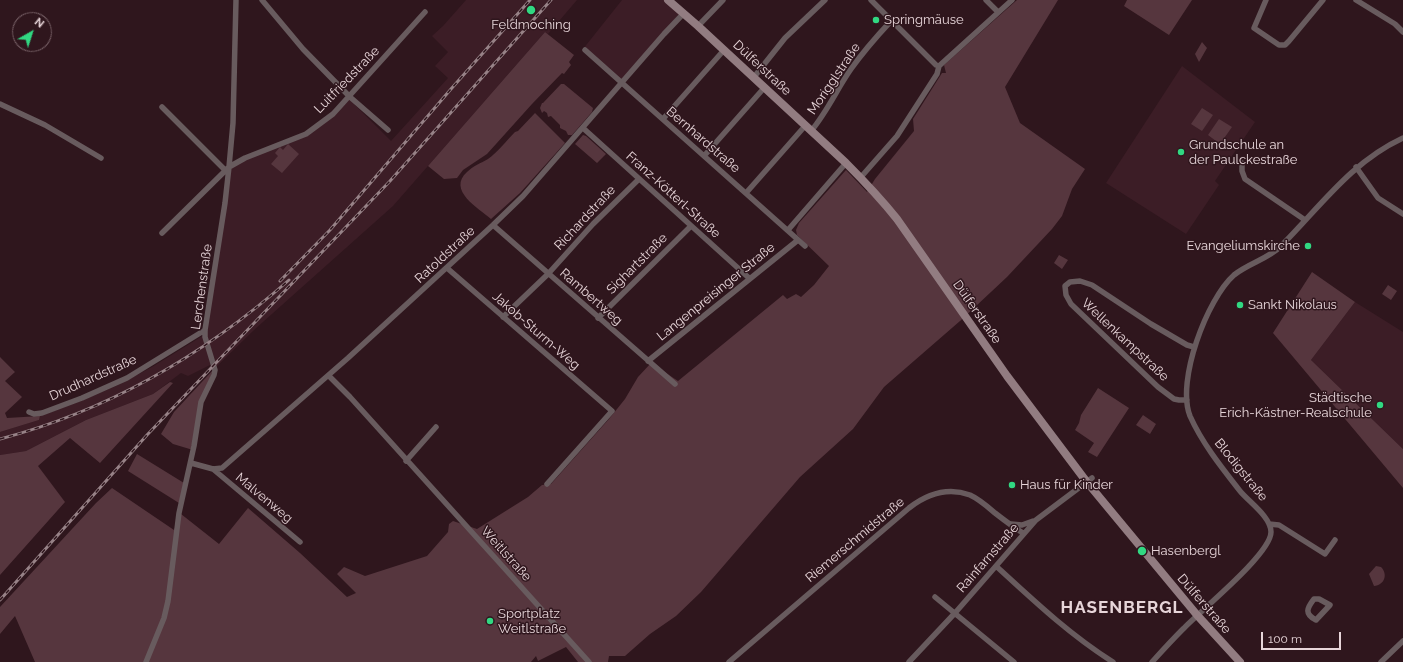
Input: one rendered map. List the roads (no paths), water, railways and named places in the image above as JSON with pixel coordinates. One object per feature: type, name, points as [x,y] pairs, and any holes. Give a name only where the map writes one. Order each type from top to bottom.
[{"type":"main road","name":"Dülferstraße","points":[[668,0],[754,77],[873,189],[897,219],[1007,376],[1196,615],[1240,662]]},
{"type":"street","name":"Lerchenstraße","points":[[146,662],[164,618],[168,600],[179,513],[191,463],[201,402],[215,370],[205,336],[205,330],[225,206],[227,169],[233,123],[236,0]]},
{"type":"street","points":[[262,0],[303,49],[350,97],[388,130]]},
{"type":"street","points":[[698,26],[723,0]]},
{"type":"street","points":[[754,77],[785,38],[825,0]]},
{"type":"street","points":[[871,0],[936,65],[939,66]]},
{"type":"street","points":[[986,0],[998,12]]},
{"type":"street","points":[[861,177],[897,136],[936,74],[939,66],[1012,0]]},
{"type":"street","points":[[1266,0],[1254,28],[1280,45],[1285,45],[1289,41],[1323,0]]},
{"type":"street","points":[[1356,0],[1395,24],[1403,32]]},
{"type":"street","name":"Luitfriedstraße","points":[[162,233],[227,169],[245,158],[306,134],[333,114],[350,97],[425,12]]},
{"type":"street","name":"Ratoldstraße","points":[[213,470],[222,468],[228,464],[329,376],[523,196],[684,13]]},
{"type":"street","name":"Morigglstraße","points":[[746,192],[808,128],[826,112],[851,69],[891,21]]},
{"type":"street","name":"Bernhardstraße","points":[[585,50],[805,246]]},
{"type":"street","points":[[663,119],[724,50]]},
{"type":"street","points":[[704,156],[764,88]]},
{"type":"street","points":[[0,104],[45,125],[101,158]]},
{"type":"street","points":[[162,107],[227,169]]},
{"type":"street","name":"Franz-Kötterl-Straße","points":[[583,128],[749,278]]},
{"type":"street","name":"Blodigstraße","points":[[1269,524],[1258,509],[1242,493],[1200,436],[1190,414],[1187,400],[1188,376],[1194,347],[1208,313],[1220,291],[1235,275],[1251,264],[1273,253],[1356,167],[1403,138]]},
{"type":"street","points":[[788,230],[846,163]]},
{"type":"street","points":[[1242,163],[1242,171],[1245,179],[1306,220]]},
{"type":"street","points":[[1356,167],[1378,198],[1403,214]]},
{"type":"street","name":"Richardstraße","points":[[503,317],[548,274],[593,224],[639,179]]},
{"type":"street","name":"Rambertweg","points":[[493,225],[675,384]]},
{"type":"street","name":"Sighartstraße","points":[[598,318],[691,226]]},
{"type":"street","name":"Langenpreisinger Straße","points":[[648,361],[798,240]]},
{"type":"street","name":"Jakob-Sturm-Weg","points":[[447,268],[612,411],[547,484]]},
{"type":"street","name":"Wellenkampstraße","points":[[1187,400],[1179,400],[1168,395],[1134,364],[1071,304],[1066,295],[1065,286],[1070,282],[1080,281],[1092,285],[1187,346],[1194,347]]},
{"type":"street","name":"Drudhardstraße","points":[[29,412],[34,414],[42,413],[128,378],[205,330]]},
{"type":"street","name":"Weitlstraße","points":[[329,376],[350,397],[589,662]]},
{"type":"street","points":[[406,460],[436,427]]},
{"type":"street","points":[[191,463],[213,470]]},
{"type":"street","name":"Malvenweg","points":[[213,470],[300,542]]},
{"type":"street","name":"Rainfarnstraße","points":[[909,662],[955,613],[1023,533],[1036,520],[1089,480]]},
{"type":"street","name":"Riemerschmidstraße","points":[[729,662],[918,501],[931,495],[943,492],[953,492],[971,496],[1023,533]]},
{"type":"street","points":[[1009,524],[1022,525],[1036,520]]},
{"type":"street","points":[[1152,662],[1196,615],[1243,572],[1270,538],[1271,531],[1269,524],[1279,525],[1325,554],[1335,540]]},
{"type":"street","points":[[996,566],[1020,589],[1079,639],[1113,662]]},
{"type":"street","points":[[935,598],[1014,662]]},
{"type":"street","points":[[1381,662],[1403,641]]},
{"type":"railway","points":[[280,281],[330,230],[451,89],[530,0]]},
{"type":"railway","points":[[0,600],[147,435],[390,181],[551,0]]},
{"type":"railway","points":[[0,439],[41,427],[80,412],[117,396],[154,377],[189,356],[223,332],[257,307],[289,280]]},
{"type":"place","name":"Feldmoching","points":[[531,10]]},
{"type":"place","name":"Springmäuse","points":[[876,20]]},
{"type":"place","name":"Grundschule an der Paulckestraße","points":[[1181,152]]},
{"type":"place","name":"Evangeliumskirche","points":[[1308,246]]},
{"type":"place","name":"Sankt Nikolaus","points":[[1240,305]]},
{"type":"place","name":"Städtische Erich-Kästner-Realschule","points":[[1380,405]]},
{"type":"place","name":"Haus für Kinder","points":[[1012,485]]},
{"type":"place","name":"Hasenbergl","points":[[1142,551]]},
{"type":"place","name":"Sportplatz Weitlstraße","points":[[490,621]]},
{"type":"district","name":"HASENBERGL","points":[[1122,608]]}]
